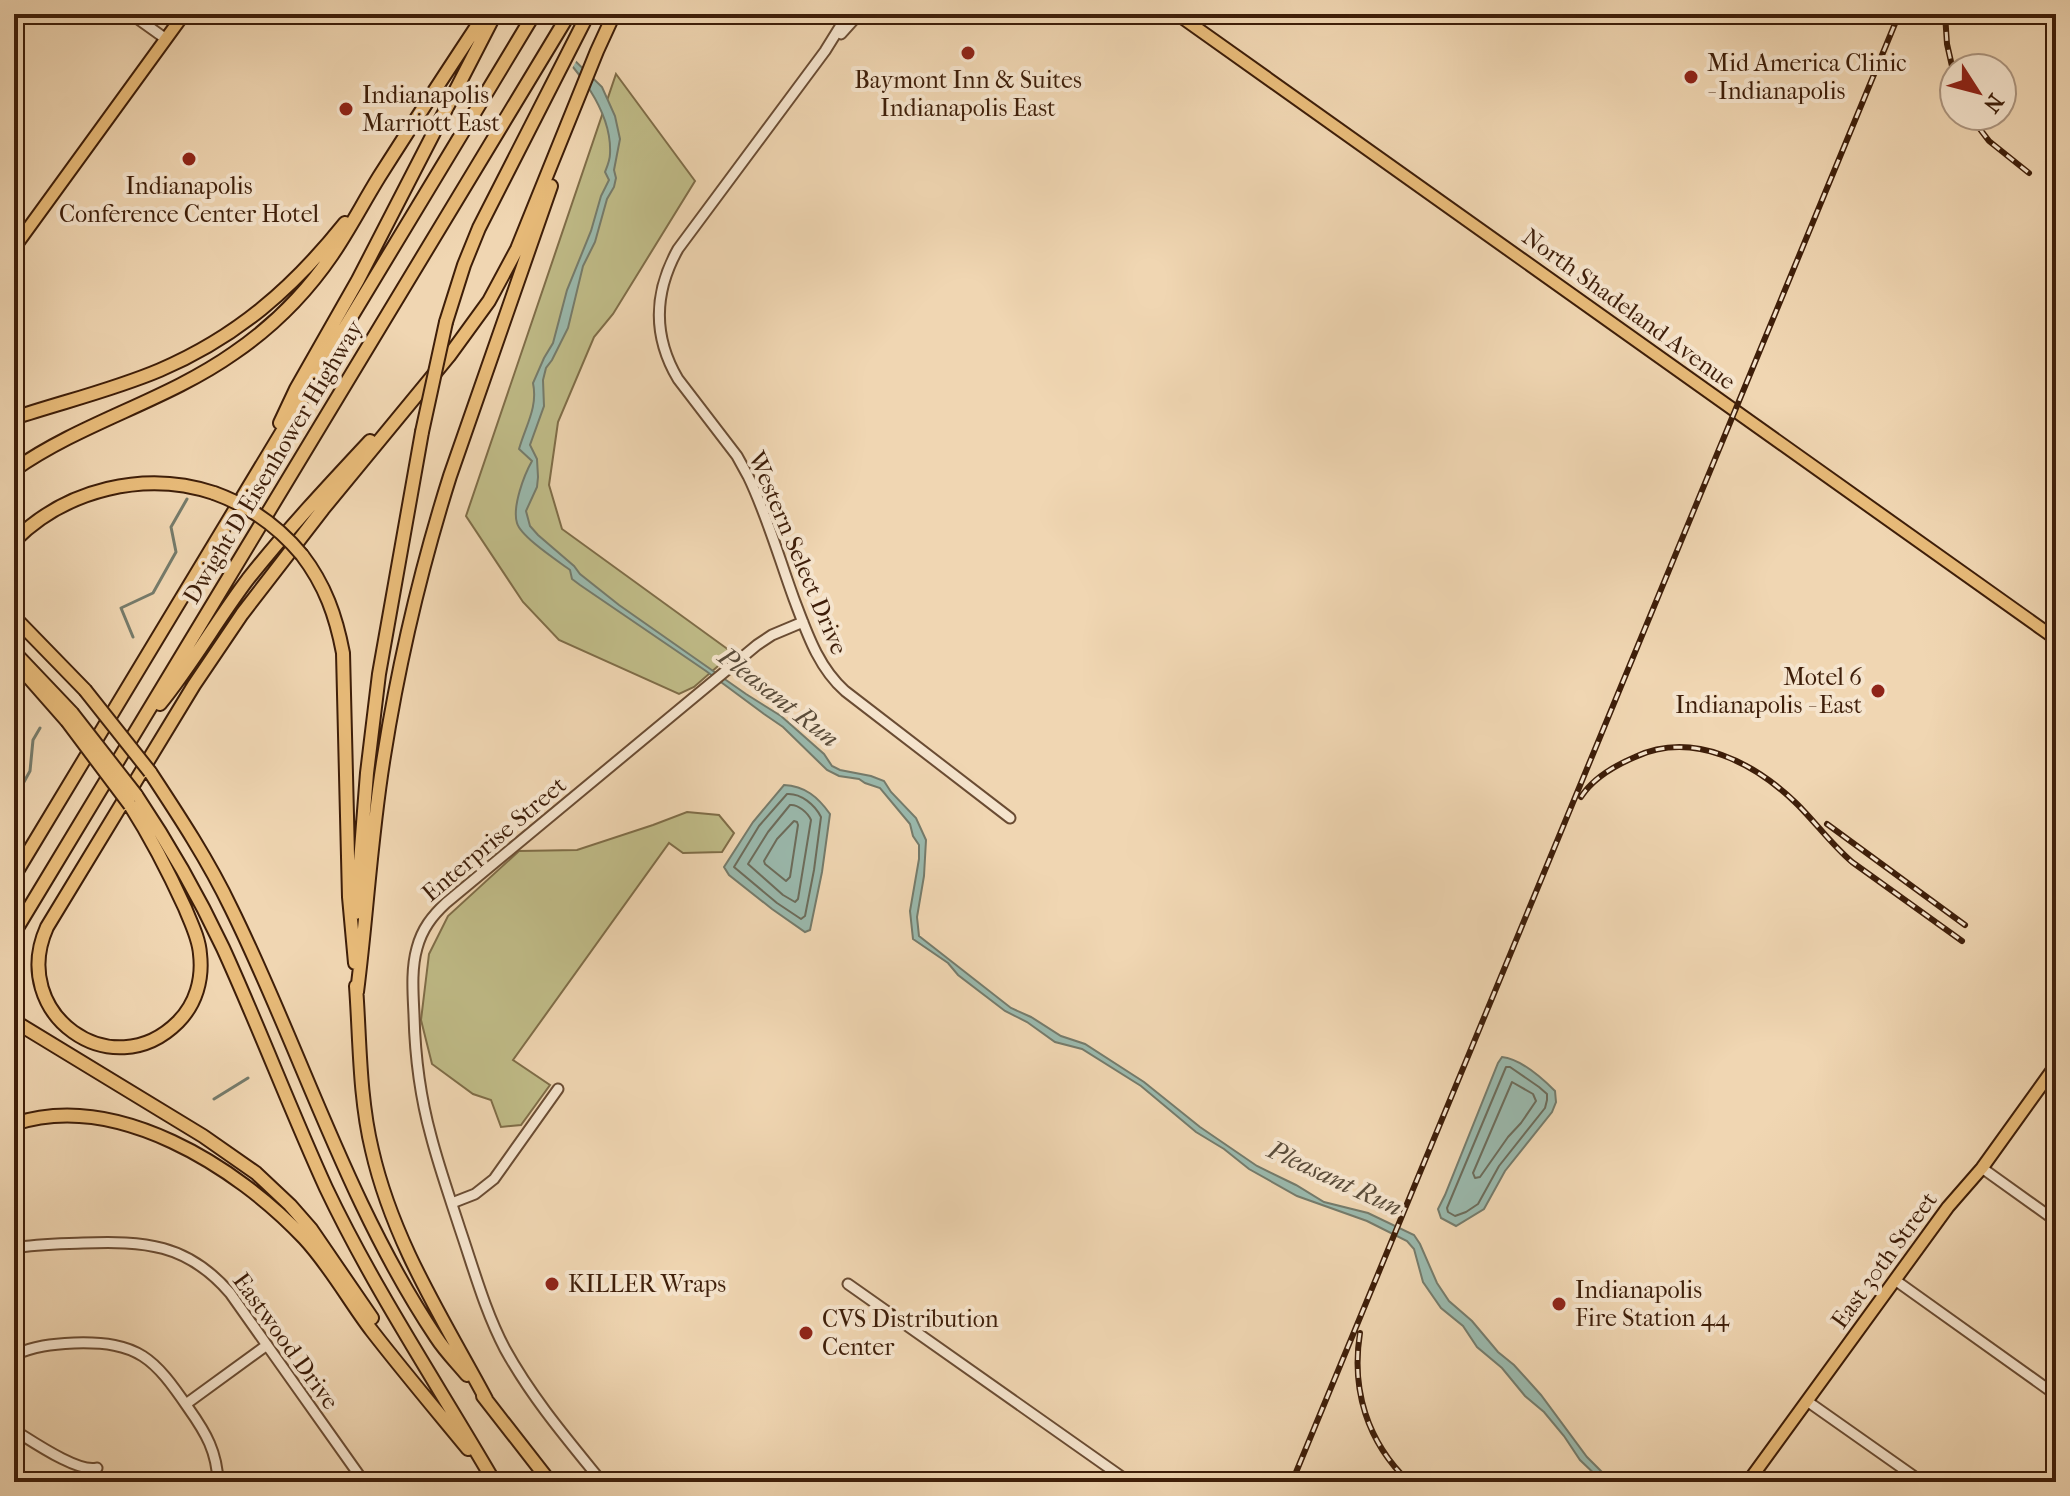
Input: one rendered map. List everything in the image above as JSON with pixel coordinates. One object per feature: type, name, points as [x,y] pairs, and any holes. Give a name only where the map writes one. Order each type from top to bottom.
[{"type":"highway","points":[[14,470],[53,445],[198,376],[234,354],[297,298],[340,243],[438,83],[485,14]]},
{"type":"highway","points":[[251,484],[296,389],[350,297],[495,14]]},
{"type":"highway","name":"Dwight D Eisenhower Highway","points":[[14,876],[534,14]]},
{"type":"highway","name":"Dwight D Eisenhower Highway","points":[[14,933],[569,14]]},
{"type":"highway","points":[[353,936],[378,687],[422,432],[446,322],[479,228],[588,14]]},
{"type":"highway","points":[[357,992],[382,769],[409,625],[436,520],[552,184],[574,108],[614,14]]},
{"type":"highway","points":[[133,800],[189,919],[199,947],[201,973],[192,1003],[183,1018],[169,1031],[141,1044],[113,1047],[76,1034],[62,1023],[47,1003],[40,985],[38,966],[47,927],[228,634],[313,522],[477,319],[507,270],[569,123]]},
{"type":"highway","points":[[14,418],[145,376],[226,336],[288,288],[374,186]]},
{"type":"highway","points":[[135,734],[180,680],[265,558],[335,478],[436,372]]},
{"type":"highway","points":[[14,541],[54,510],[80,497],[106,489],[155,483],[187,485],[235,501],[261,516],[286,536],[320,581],[334,613],[343,653],[349,897],[359,1053],[371,1149],[396,1228],[414,1270],[486,1399]]},
{"type":"highway","points":[[14,617],[85,690],[150,772],[189,832],[231,907],[343,1166],[386,1251],[438,1339],[550,1482]]},
{"type":"highway","points":[[14,652],[133,800],[191,884],[219,939],[351,1239],[494,1480]]},
{"type":"highway","points":[[14,661],[69,717]]},
{"type":"highway","points":[[14,1021],[227,1151],[268,1183],[306,1222],[328,1251],[424,1396]]},
{"type":"highway","points":[[14,1124],[62,1116],[125,1123],[170,1141],[228,1174],[278,1212],[312,1246],[370,1329],[494,1480]]},
{"type":"main road","points":[[14,248],[184,14]]},
{"type":"main road","name":"North Shadeland Avenue","points":[[1177,14],[2056,639]]},
{"type":"main road","name":"East 30th Street","points":[[1748,1482],[1948,1207],[1982,1168],[2056,1065]]},
{"type":"street","points":[[131,14],[166,39]]},
{"type":"street","name":"Western Select Drive","points":[[848,14],[825,51],[678,249],[664,279],[659,313],[663,346],[676,375],[737,456],[748,476],[820,661],[842,688],[1010,818]]},
{"type":"street","name":"Western Select Drive","points":[[825,51],[859,14]]},
{"type":"street","name":"Enterprise Street","points":[[602,1482],[544,1411],[504,1347],[485,1303],[430,1134],[414,1027],[416,950],[431,918],[446,903],[764,640],[803,622]]},
{"type":"street","points":[[452,1203],[475,1194],[494,1179],[558,1089]]},
{"type":"street","points":[[1982,1168],[2056,1221]]},
{"type":"street","name":"Eastwood Drive","points":[[14,1248],[125,1242],[152,1245],[197,1264],[219,1281],[235,1300],[364,1482]]},
{"type":"street","points":[[1895,1280],[2056,1395]]},
{"type":"street","points":[[848,1284],[1129,1482]]},
{"type":"street","points":[[14,1355],[45,1345],[101,1343],[122,1346],[139,1353],[157,1366],[206,1433],[217,1463],[218,1482]]},
{"type":"street","points":[[186,1404],[267,1345]]},
{"type":"street","points":[[1807,1401],[1922,1482]]},
{"type":"street","points":[[14,1430],[74,1464],[89,1470],[97,1468]]},
{"type":"shaded area","points":[[616,74],[695,181],[613,314],[594,337],[558,422],[549,485],[562,529],[733,653],[694,687],[679,694],[559,640],[523,602],[466,516]]},
{"type":"shaded area","points":[[687,812],[719,815],[734,833],[722,852],[683,853],[669,843],[513,1060],[550,1085],[521,1125],[501,1127],[491,1100],[473,1094],[432,1064],[421,1020],[429,954],[448,916],[519,851],[577,850]]},
{"type":"water","name":"Pleasant Run","points":[[527,14],[602,87],[615,116],[620,139],[614,187],[607,199],[595,242],[583,266],[568,328],[546,368],[543,380],[544,406],[530,445],[537,459],[538,477],[526,511],[530,526],[580,574],[619,605],[781,716],[824,754],[832,766],[884,781],[916,818],[926,840],[917,917],[919,936],[1011,1008],[1061,1036],[1085,1044],[1144,1082],[1200,1127],[1257,1166],[1324,1202],[1368,1213],[1414,1235],[1449,1301],[1514,1365],[1541,1395],[1587,1457],[1612,1482],[1603,1482],[1580,1460],[1544,1412],[1477,1347],[1463,1326],[1441,1308],[1423,1282],[1414,1249],[1407,1241],[1367,1221],[1297,1196],[1249,1169],[1196,1132],[1141,1086],[1082,1049],[1055,1042],[1005,1011],[958,975],[948,963],[913,939],[910,911],[919,845],[910,824],[880,788],[827,770],[783,727],[572,579],[570,570],[520,529],[516,516],[517,500],[532,461],[519,449],[533,408],[533,383],[553,343],[567,290],[609,180],[605,172],[610,154],[609,134],[593,96],[582,78]]},
{"type":"water","points":[[784,785],[810,794],[830,814],[810,930],[805,932],[729,875],[724,867],[753,822]]},
{"type":"water","points":[[1502,1057],[1524,1065],[1538,1075],[1555,1091],[1556,1102],[1552,1112],[1505,1171],[1484,1209],[1456,1226],[1441,1218],[1438,1209]]},
{"type":"pier","points":[[523,14],[544,14],[578,58],[570,72]]},
{"type":"waterway","points":[[133,637],[121,608],[153,593],[176,552],[171,527],[187,499]]},
{"type":"waterway","points":[[14,800],[30,771],[33,740],[40,728]]},
{"type":"waterway","points":[[214,1099],[248,1078]]},
{"type":"railway","points":[[1292,1482],[1899,14]]},
{"type":"railway","points":[[1945,14],[1949,52]]},
{"type":"railway","points":[[1982,132],[2029,173]]},
{"type":"railway","points":[[1581,797],[1598,778],[1612,769],[1657,750],[1679,747],[1722,755],[1743,764],[1780,789],[1852,862],[1962,941]]},
{"type":"railway","points":[[1827,824],[1965,925]]},
{"type":"railway","points":[[1360,1333],[1358,1374],[1365,1414],[1382,1450],[1409,1482]]},
{"type":"place","name":"Baymont Inn & Suites Indianapolis East","points":[[968,53]]},
{"type":"place","name":"Mid America Clinic - Indianapolis","points":[[1691,77]]},
{"type":"place","name":"Indianapolis Marriott East","points":[[346,109]]},
{"type":"place","name":"Indianapolis Conference Center Hotel","points":[[189,159]]},
{"type":"place","name":"Motel 6 Indianapolis - East","points":[[1878,691]]},
{"type":"place","name":"KILLER Wraps","points":[[552,1284]]},
{"type":"place","name":"Indianapolis Fire Station 44","points":[[1559,1304]]},
{"type":"place","name":"CVS Distribution Center","points":[[806,1333]]}]
